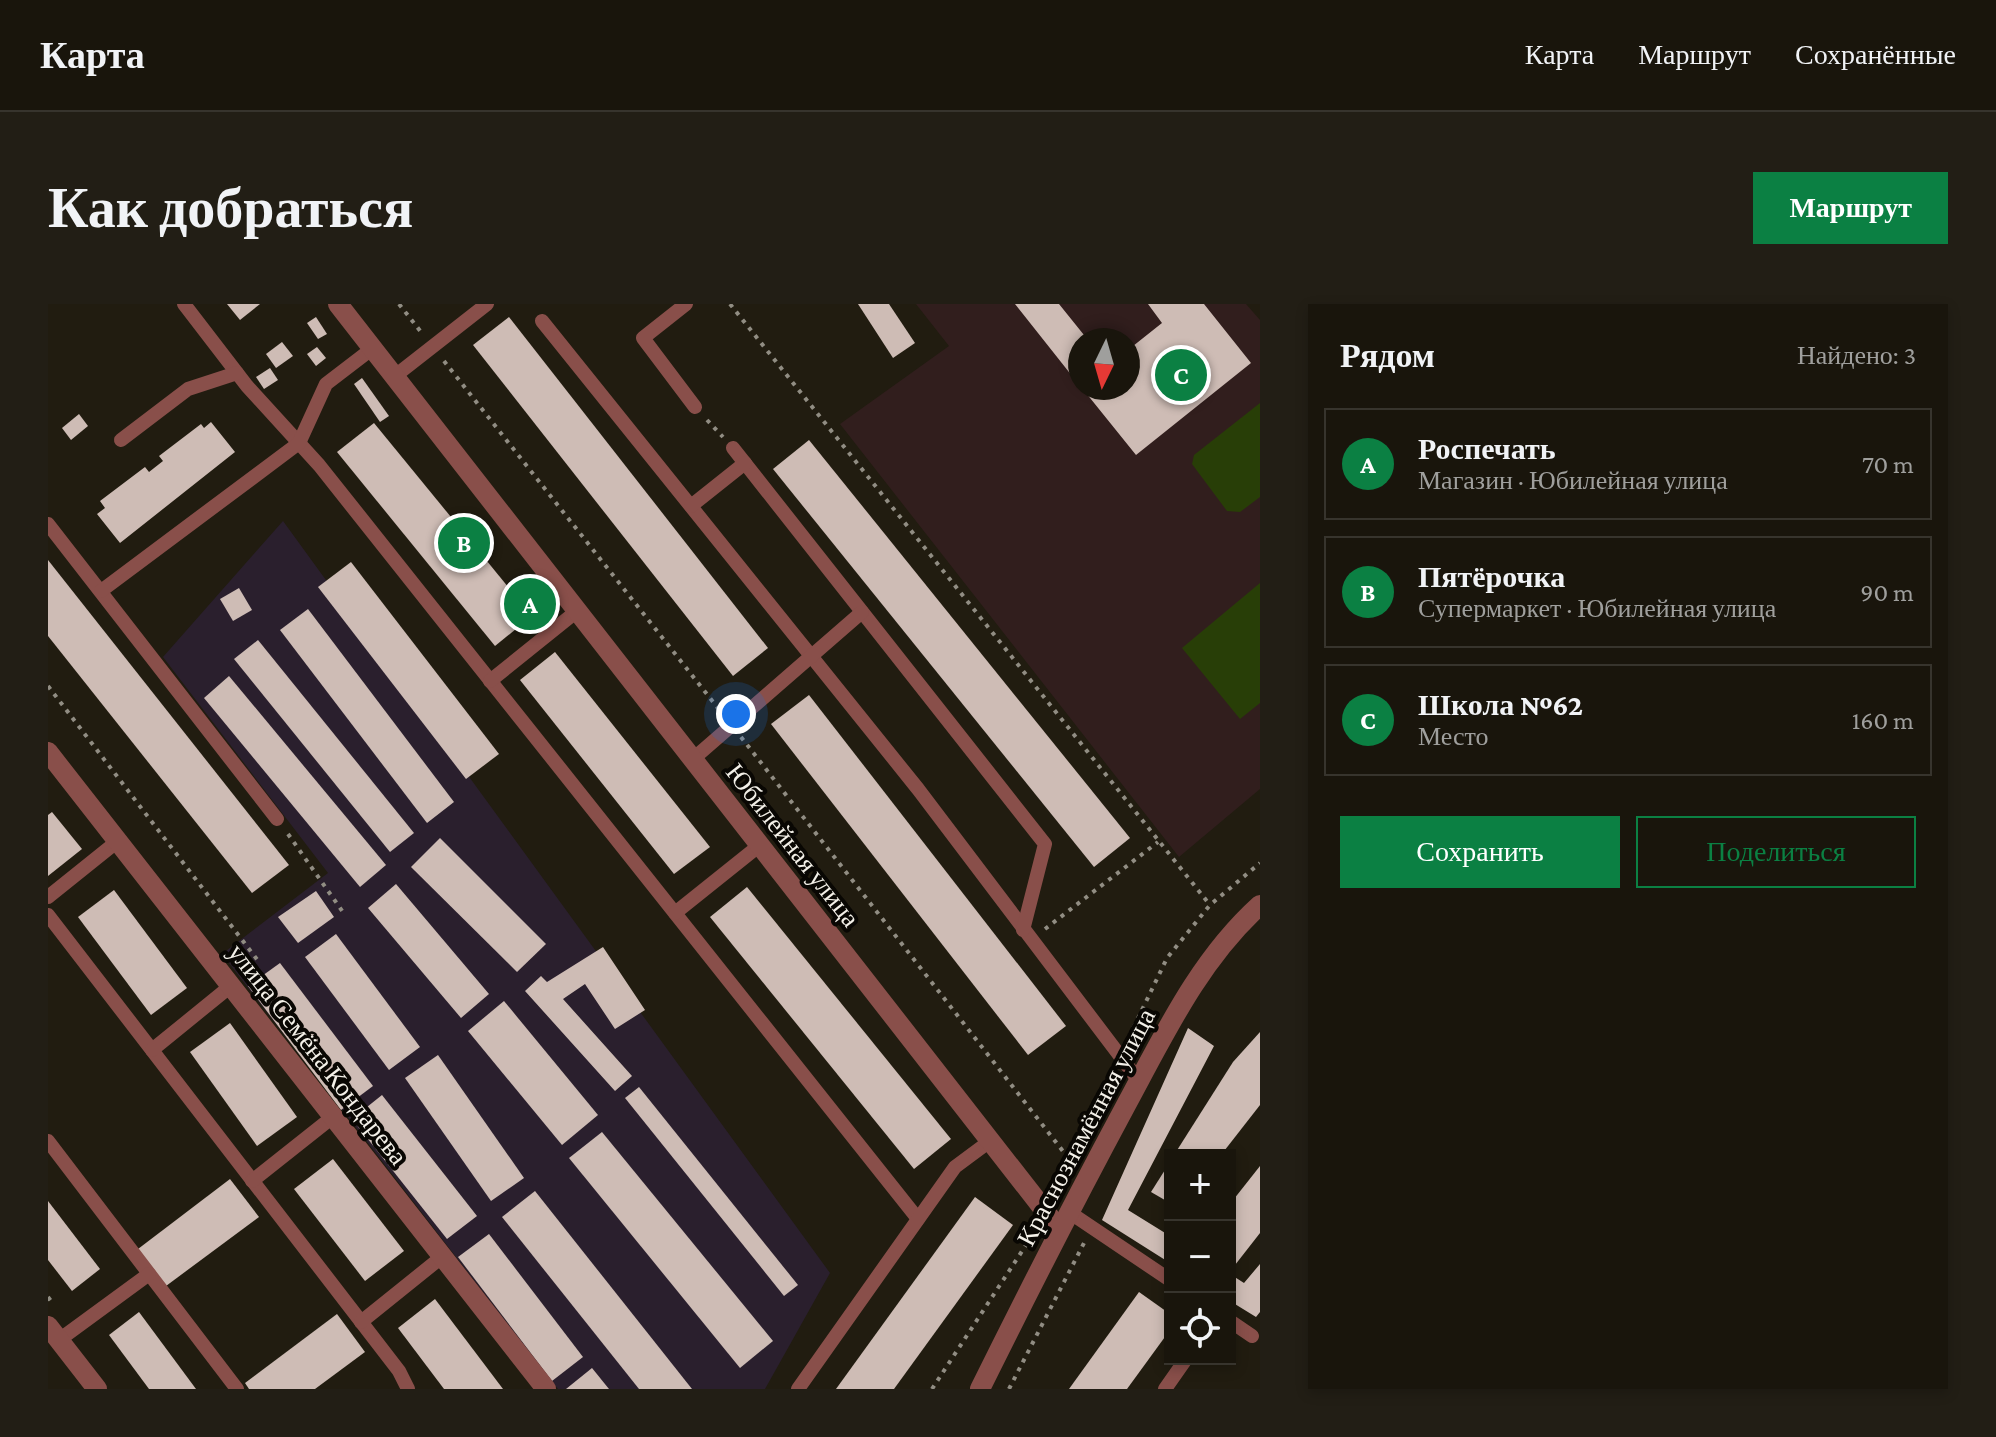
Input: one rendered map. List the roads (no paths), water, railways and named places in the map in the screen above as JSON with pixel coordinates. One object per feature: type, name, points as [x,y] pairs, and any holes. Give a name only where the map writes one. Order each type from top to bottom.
[{"type":"street","name":"Юбилейная улица","points":[[338,304],[1044,1210],[1064,1220]]},
{"type":"street","name":"улица Семёна Кондарева","points":[[51,763],[119,840],[546,1389]]},
{"type":"street","name":"Краснознамённая улица","points":[[980,1389],[1064,1220],[1200,974],[1233,930],[1260,905]]},
{"type":"street","points":[[53,1333],[97,1389]]},
{"type":"lane","points":[[184,304],[490,681],[918,1219]]},
{"type":"lane","points":[[395,376],[487,304]]},
{"type":"lane","points":[[686,304],[643,338],[695,407]]},
{"type":"lane","points":[[542,321],[918,789],[1139,1081]]},
{"type":"lane","points":[[101,591],[299,443],[326,384],[373,348]]},
{"type":"lane","points":[[121,440],[188,389],[237,373]]},
{"type":"lane","points":[[733,448],[1045,844],[1026,935]]},
{"type":"lane","points":[[691,506],[745,463]]},
{"type":"lane","points":[[48,524],[277,819]]},
{"type":"lane","points":[[490,681],[577,611]]},
{"type":"lane","points":[[693,759],[862,612]]},
{"type":"lane","points":[[48,897],[119,840]]},
{"type":"lane","points":[[675,913],[760,845]]},
{"type":"lane","points":[[48,915],[399,1371],[408,1389]]},
{"type":"lane","points":[[152,1050],[232,985]]},
{"type":"lane","points":[[252,1181],[334,1116]]},
{"type":"lane","points":[[48,1141],[237,1389]]},
{"type":"lane","points":[[798,1389],[955,1167],[990,1141]]},
{"type":"lane","points":[[1064,1220],[1092,1227],[1164,1276]]},
{"type":"lane","points":[[361,1322],[443,1256]]},
{"type":"lane","points":[[53,1333],[149,1274]]},
{"type":"lane","points":[[1236,1325],[1252,1336]]},
{"type":"lane","points":[[1165,1389],[1182,1365]]},
{"type":"place","name":"Школа №62","points":[[1181,375]]},
{"type":"place","name":"Пятёрочка","points":[[464,543]]},
{"type":"place","name":"Роспечать","points":[[530,604]]}]
